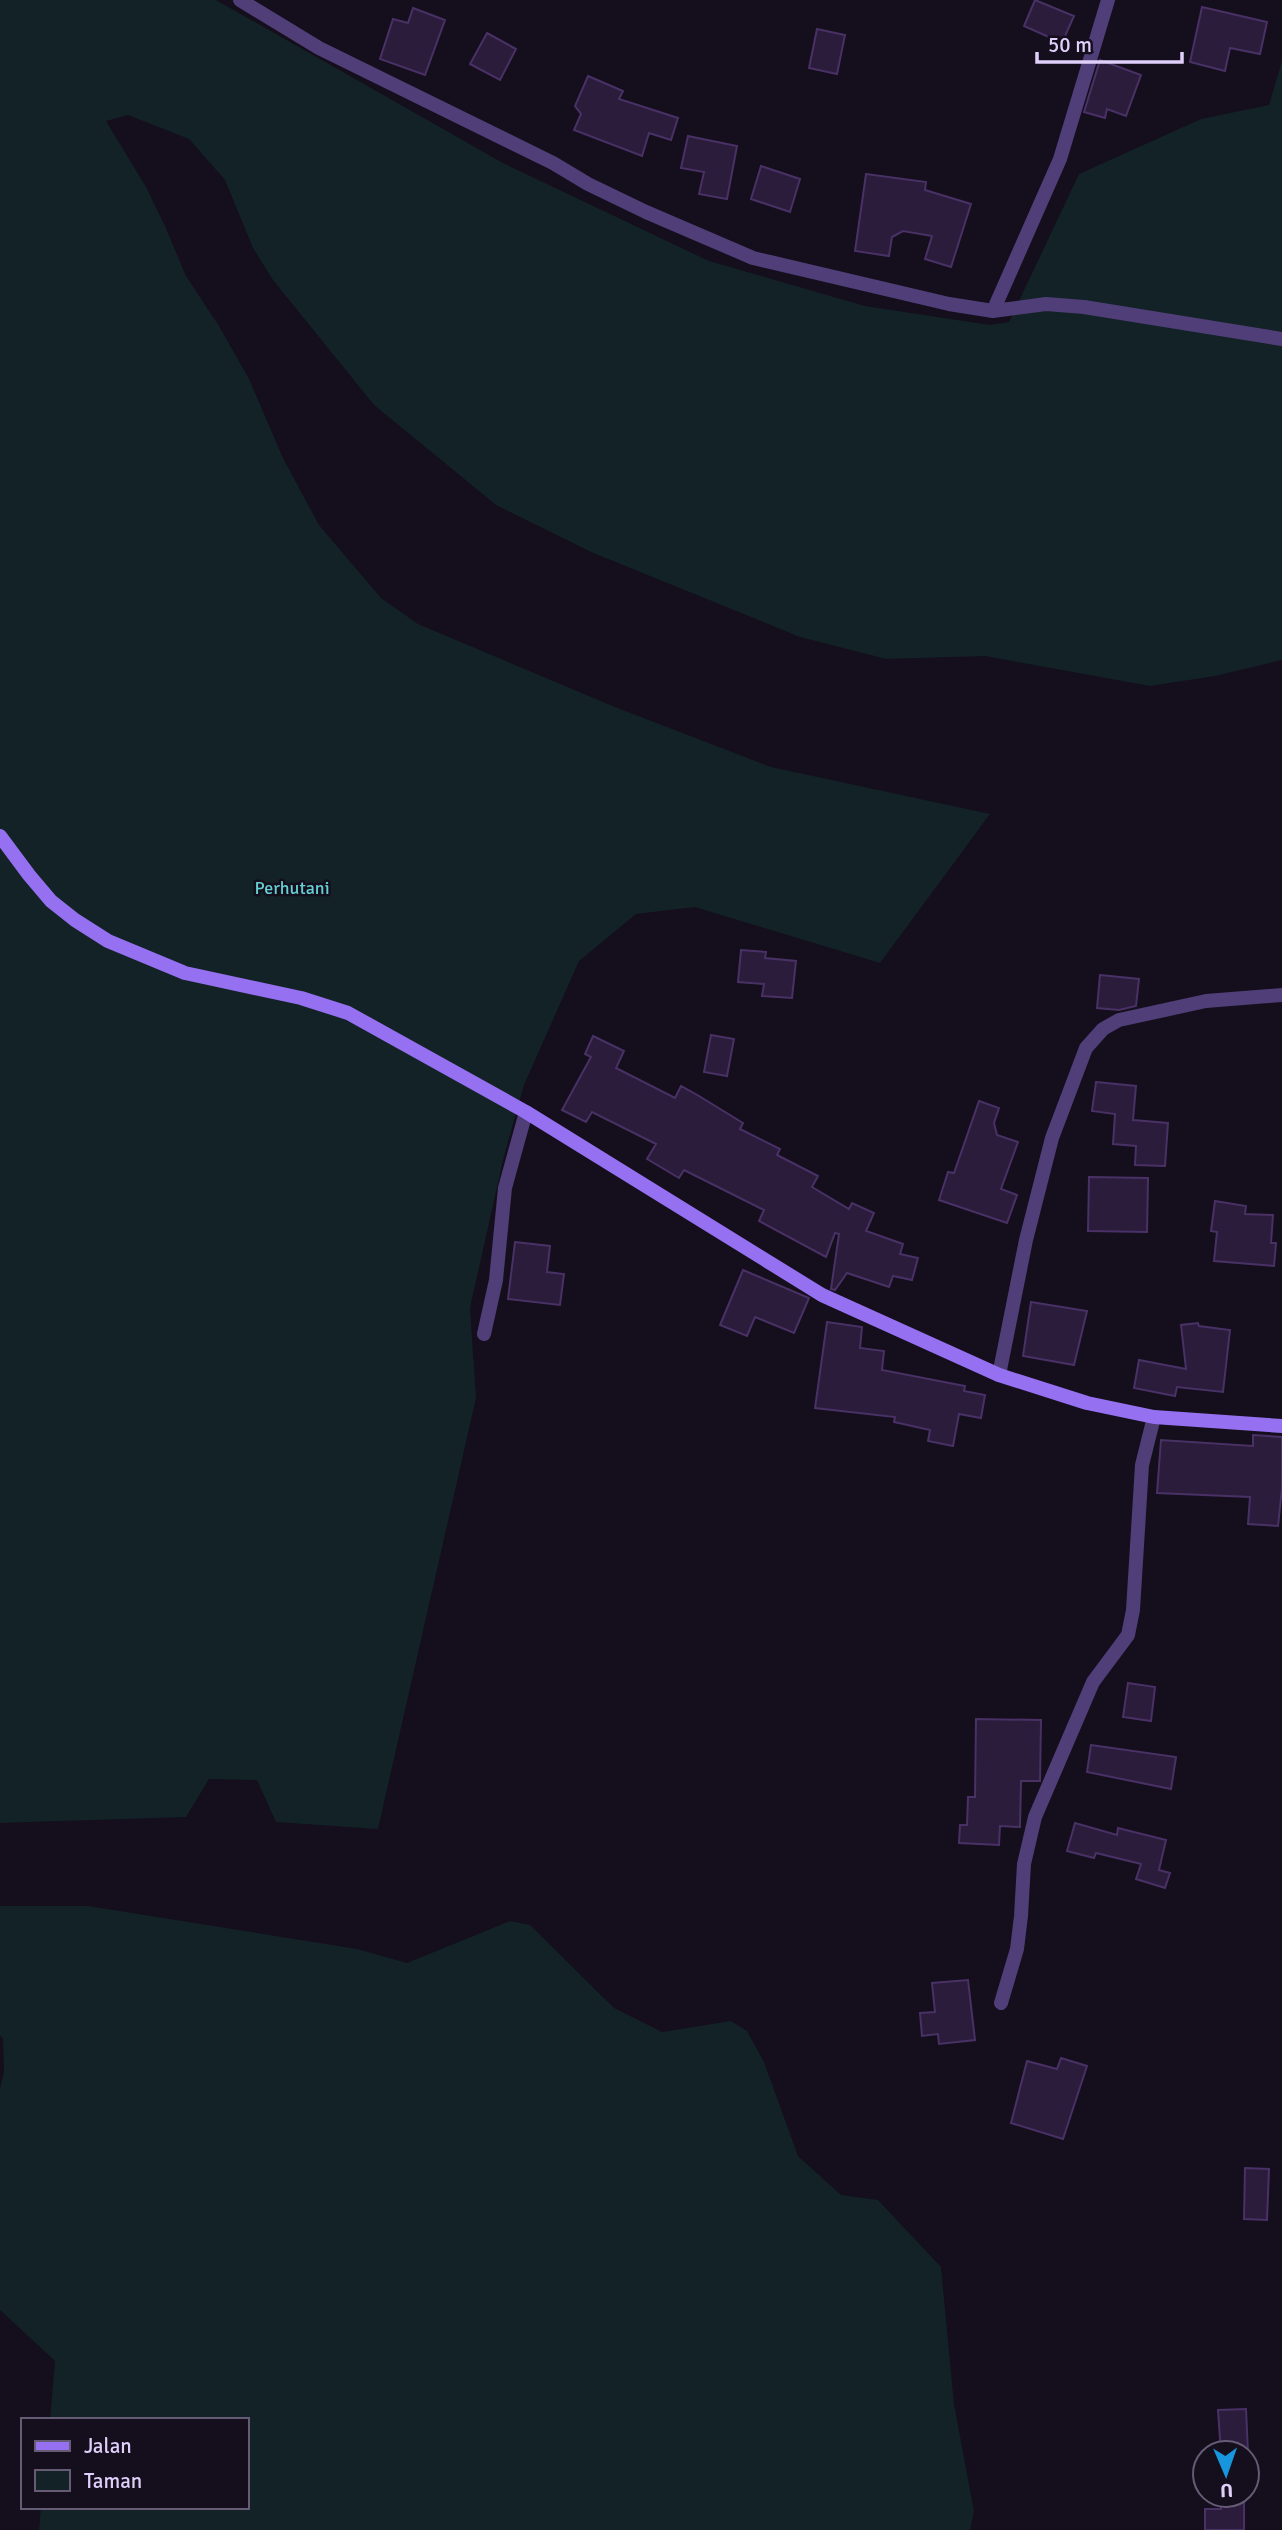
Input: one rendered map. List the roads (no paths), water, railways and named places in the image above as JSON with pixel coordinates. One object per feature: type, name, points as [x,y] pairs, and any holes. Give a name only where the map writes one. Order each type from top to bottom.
[{"type":"street","points":[[240,0],[319,48],[553,163],[587,184],[753,258],[949,304],[993,311],[1046,304],[1084,307],[1282,339]]},
{"type":"street","points":[[993,311],[1060,159],[1108,0]]},
{"type":"street","points":[[0,836],[51,901],[108,941],[185,973],[301,998],[348,1013],[526,1112],[822,1295],[999,1376],[1087,1404],[1154,1417],[1282,1426]]},
{"type":"street","points":[[999,1376],[1026,1240],[1052,1138],[1086,1048],[1093,1038],[1119,1020],[1206,1001],[1282,995]]},
{"type":"street","points":[[484,1334],[496,1280],[505,1188],[526,1112]]},
{"type":"street","points":[[1000,2003],[1017,1949],[1024,1864],[1035,1817],[1093,1682],[1128,1634],[1133,1610],[1142,1465],[1154,1417]]},
{"type":"park label","name":"Perhutani","points":[[292,888]]}]
